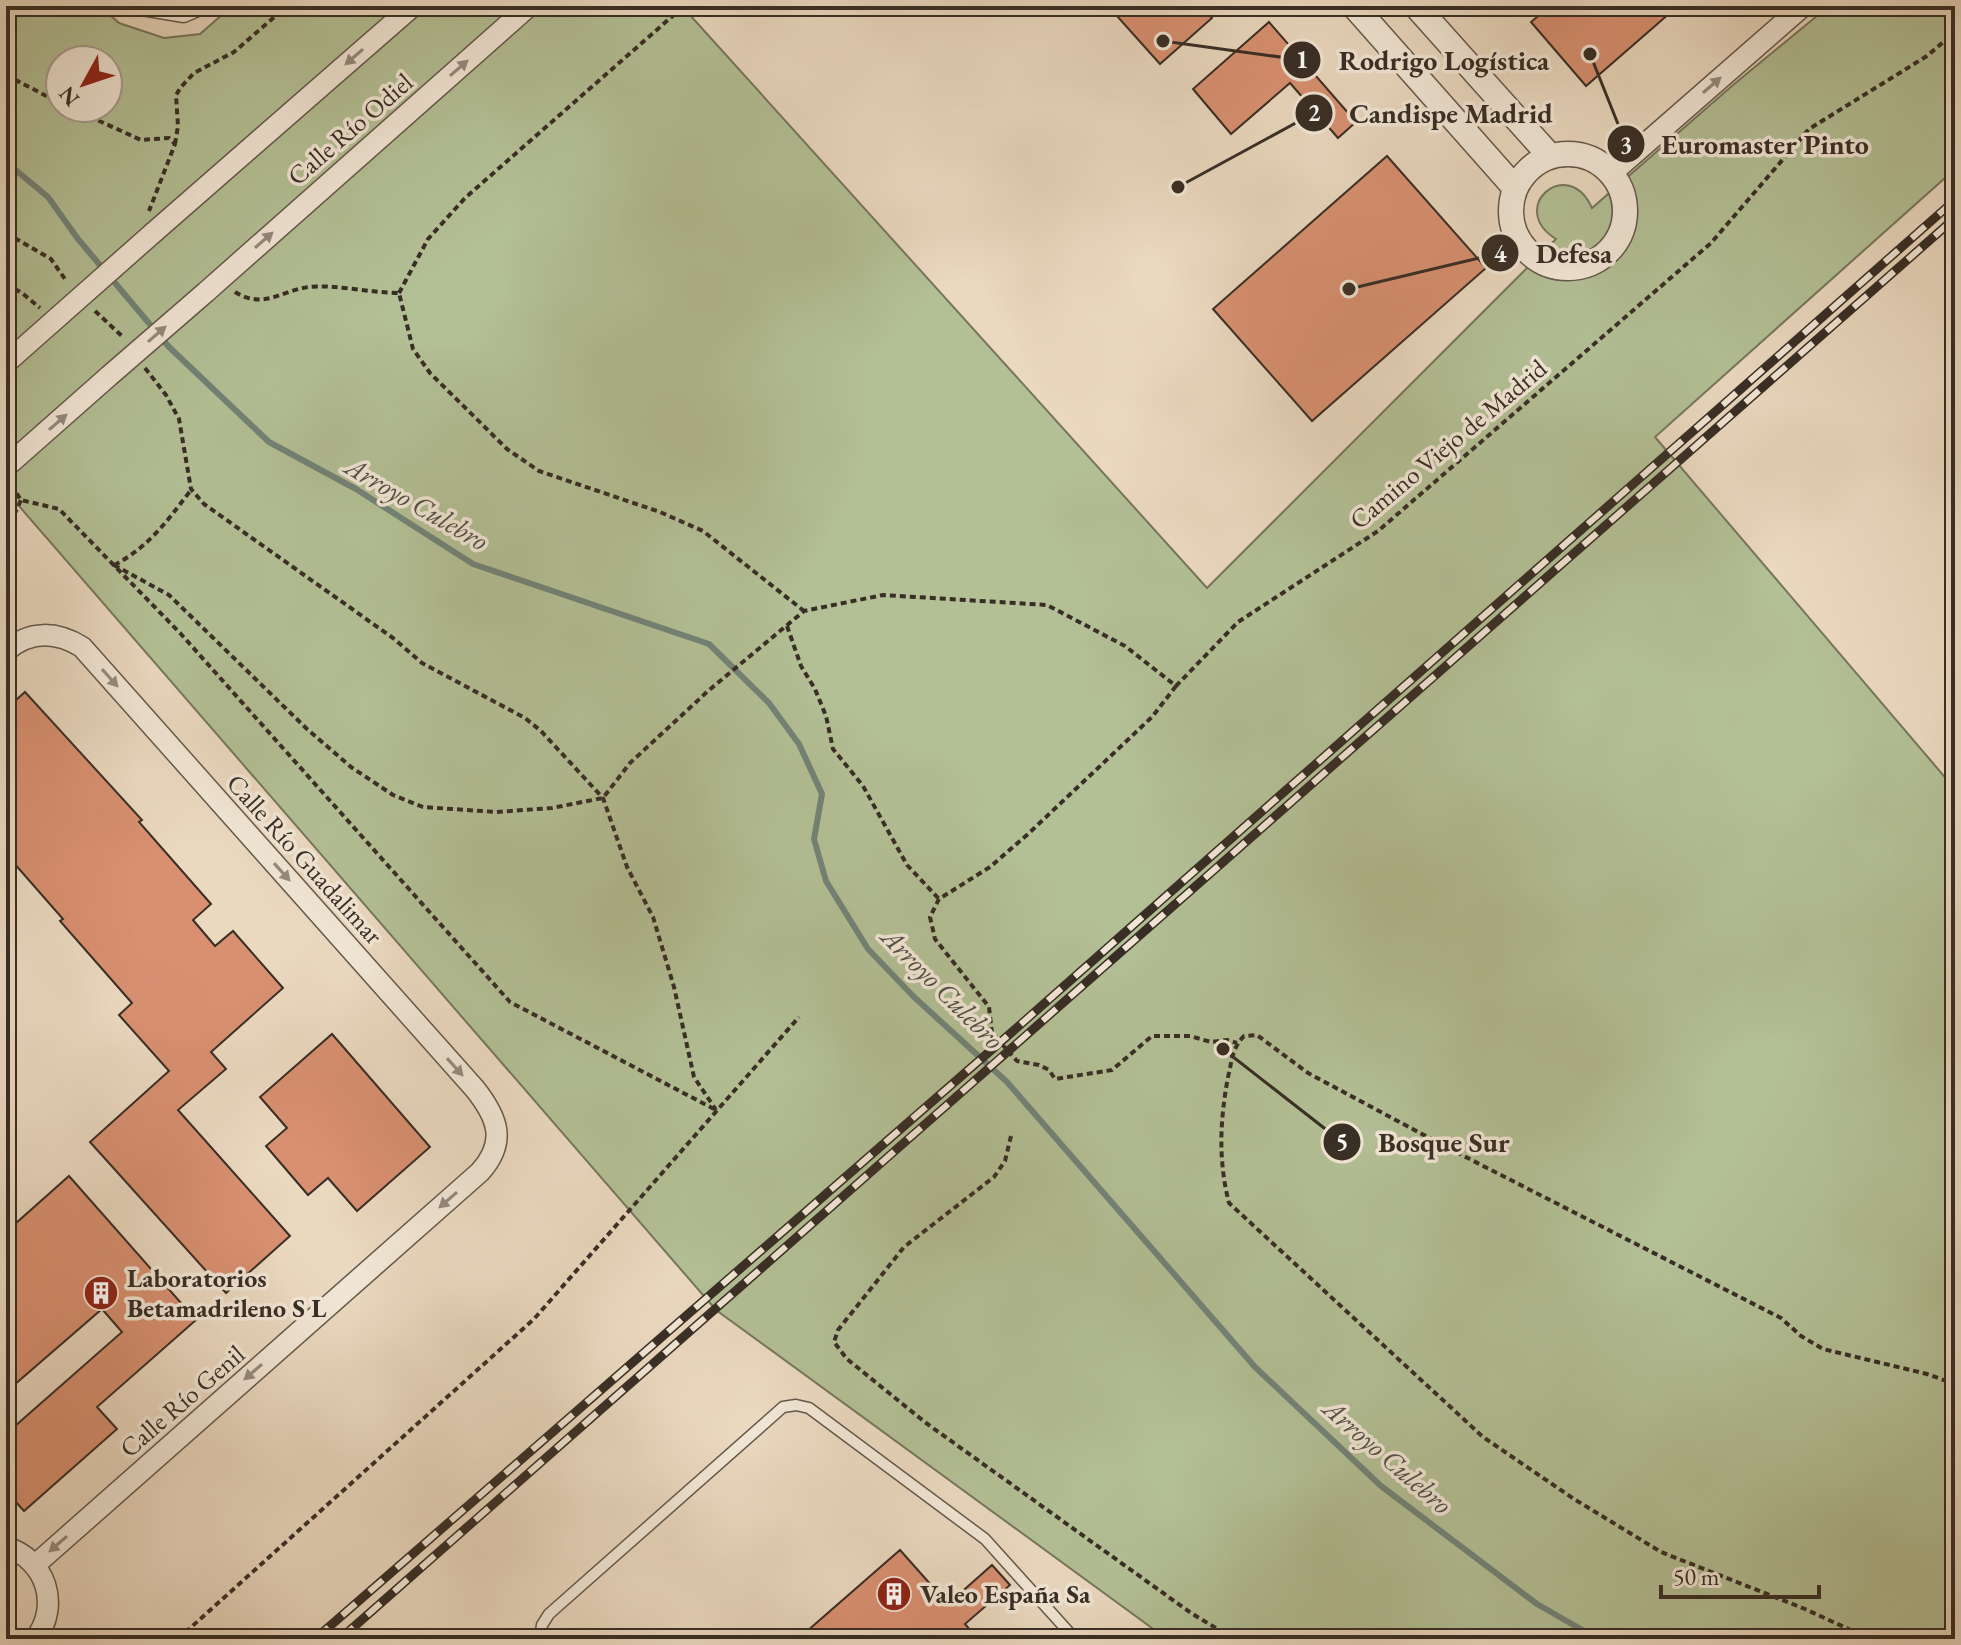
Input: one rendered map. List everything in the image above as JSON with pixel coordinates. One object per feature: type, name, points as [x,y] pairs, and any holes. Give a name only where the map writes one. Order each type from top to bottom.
[{"type":"street","points":[[147,6],[183,12],[197,6]]},
{"type":"street","name":"Calle Río Odiel","points":[[55,320],[413,6]]},
{"type":"street","name":"Calle Río Odiel","points":[[6,467],[529,6]]},
{"type":"street","points":[[1354,6],[1515,188]]},
{"type":"street","points":[[1416,6],[1550,156]]},
{"type":"street","points":[[1612,173],[1803,6]]},
{"type":"street","points":[[1580,154],[1597,161],[1612,173],[1624,198],[1622,230],[1614,245],[1588,265],[1570,268],[1553,266],[1535,258],[1521,245],[1514,231],[1511,215],[1515,188],[1536,163],[1550,156],[1580,154]]},
{"type":"street","points":[[6,363],[55,320]]},
{"type":"street","name":"Calle Río Guadalimar","points":[[6,651],[23,639],[48,635],[70,640],[82,647],[489,1106],[496,1122],[497,1142]]},
{"type":"street","name":"Calle Río Genil","points":[[35,1565],[480,1172],[494,1154],[497,1142]]},
{"type":"street","points":[[6,1547],[17,1550],[35,1565],[46,1584],[49,1607],[43,1629],[35,1639]]},
{"type":"lane","points":[[540,1639],[542,1625],[549,1614],[783,1407],[796,1405],[809,1408],[985,1539],[1075,1639]]},
{"type":"path","points":[[153,233],[149,205],[175,144],[178,126],[176,95],[194,73],[234,52],[287,6]]},
{"type":"path","points":[[684,6],[465,198],[428,239],[399,293],[413,349],[430,373],[507,449],[539,471],[660,512],[703,531],[804,611]]},
{"type":"path","name":"Camino Viejo de Madrid","points":[[939,899],[990,867],[1028,834],[1152,717],[1176,686],[1238,622],[1378,531],[1711,243],[1809,129],[1927,56],[1955,32]]},
{"type":"path","points":[[6,75],[44,95]]},
{"type":"path","points":[[106,124],[141,140],[169,138],[175,144]]},
{"type":"path","points":[[6,233],[51,259],[68,286]]},
{"type":"path","points":[[6,284],[55,320]]},
{"type":"path","points":[[213,285],[252,298],[276,298],[308,287],[399,293]]},
{"type":"path","points":[[89,305],[130,346]]},
{"type":"path","points":[[144,366],[179,419],[191,489],[204,504],[393,638],[422,663],[525,718],[603,798],[627,867],[653,917],[674,987],[694,1077],[716,1110]]},
{"type":"path","points":[[6,477],[21,500],[59,509],[180,633],[510,1002],[716,1110]]},
{"type":"path","points":[[114,565],[135,555],[158,533],[191,489]]},
{"type":"path","points":[[6,533],[21,500]]},
{"type":"path","points":[[114,565],[169,595],[307,729],[351,767],[393,795],[423,807],[496,812],[552,808],[603,798],[630,763],[708,691],[804,611],[883,595],[1047,605],[1125,646],[1176,686]]},
{"type":"path","points":[[786,625],[801,666],[826,716],[833,749],[863,786],[907,865],[939,899],[930,917],[935,939],[989,1007],[992,1033],[1017,1061],[1039,1065],[1049,1070],[1055,1079],[1068,1079],[1095,1071],[1112,1070],[1152,1036],[1190,1036],[1211,1042],[1227,1040],[1237,1043]]},
{"type":"path","points":[[178,1639],[534,1319],[799,1017]]},
{"type":"path","points":[[1870,1639],[1805,1609],[1661,1552],[1483,1437],[1229,1203],[1222,1177],[1221,1113],[1237,1043],[1244,1036],[1257,1035],[1308,1073],[1781,1318],[1801,1336],[1823,1349],[1927,1374],[1955,1384]]},
{"type":"path","points":[[1011,1136],[1005,1161],[994,1177],[904,1247],[838,1330],[834,1342],[856,1367],[926,1423],[1191,1613],[1234,1639]]},
{"type":"green space","points":[[6,6],[100,6],[119,23],[164,38],[200,34],[232,6],[697,6],[689,14],[1207,588],[1556,239],[1542,227],[1537,213],[1539,201],[1546,192],[1557,186],[1569,186],[1582,193],[1592,208],[1829,6],[1955,6],[1955,169],[1655,437],[1955,789],[1955,1639],[1167,1639],[716,1310],[19,506],[6,501]]},
{"type":"building","points":[[1108,6],[1202,6],[1212,18],[1160,64]]},
{"type":"building","points":[[1550,6],[1678,6],[1586,86],[1531,22]]},
{"type":"building","points":[[1269,22],[1356,122],[1338,138],[1290,83],[1231,134],[1193,89]]},
{"type":"building","points":[[1387,156],[1486,268],[1312,421],[1213,309]]},
{"type":"building","points":[[25,692],[142,820],[139,822],[211,904],[193,920],[215,946],[233,931],[283,988],[211,1052],[226,1069],[178,1110],[290,1236],[226,1293],[90,1142],[169,1071],[119,1015],[132,1003],[6,854],[6,709]]},
{"type":"building","points":[[332,1034],[430,1147],[357,1211],[328,1178],[308,1195],[266,1146],[287,1128],[260,1097]]},
{"type":"building","points":[[69,1176],[196,1320],[97,1407],[117,1429],[24,1511],[6,1491],[6,1434],[122,1332],[102,1309],[6,1392],[6,1232]]},
{"type":"building","name":"Valeo España Sa","points":[[900,1550],[948,1604],[992,1565],[1010,1585],[965,1624],[978,1639],[798,1639]]},
{"type":"waterway","name":"Arroyo Culebro","points":[[6,162],[48,197],[78,239],[169,347],[269,442],[356,489],[473,564],[709,644],[769,703],[799,744],[822,794],[814,839],[826,881],[868,949],[914,997],[1007,1082],[1255,1367],[1381,1486],[1537,1604],[1598,1639]]},
{"type":"railway","points":[[315,1639],[1012,1032],[1955,200]]},
{"type":"railway","points":[[340,1639],[1955,218]]},
{"type":"place","name":"Rodrigo Logística","points":[[1163,41]]},
{"type":"place","name":"Euromaster Pinto","points":[[1590,54]]},
{"type":"place","name":"Candispe Madrid","points":[[1178,187]]},
{"type":"place","name":"Defesa","points":[[1349,289]]},
{"type":"place","name":"Bosque Sur","points":[[1223,1049]]},
{"type":"place","name":"Laboratorios Betamadrileno S L","points":[[101,1293]]},
{"type":"place","name":"Valeo España Sa","points":[[894,1594]]}]
